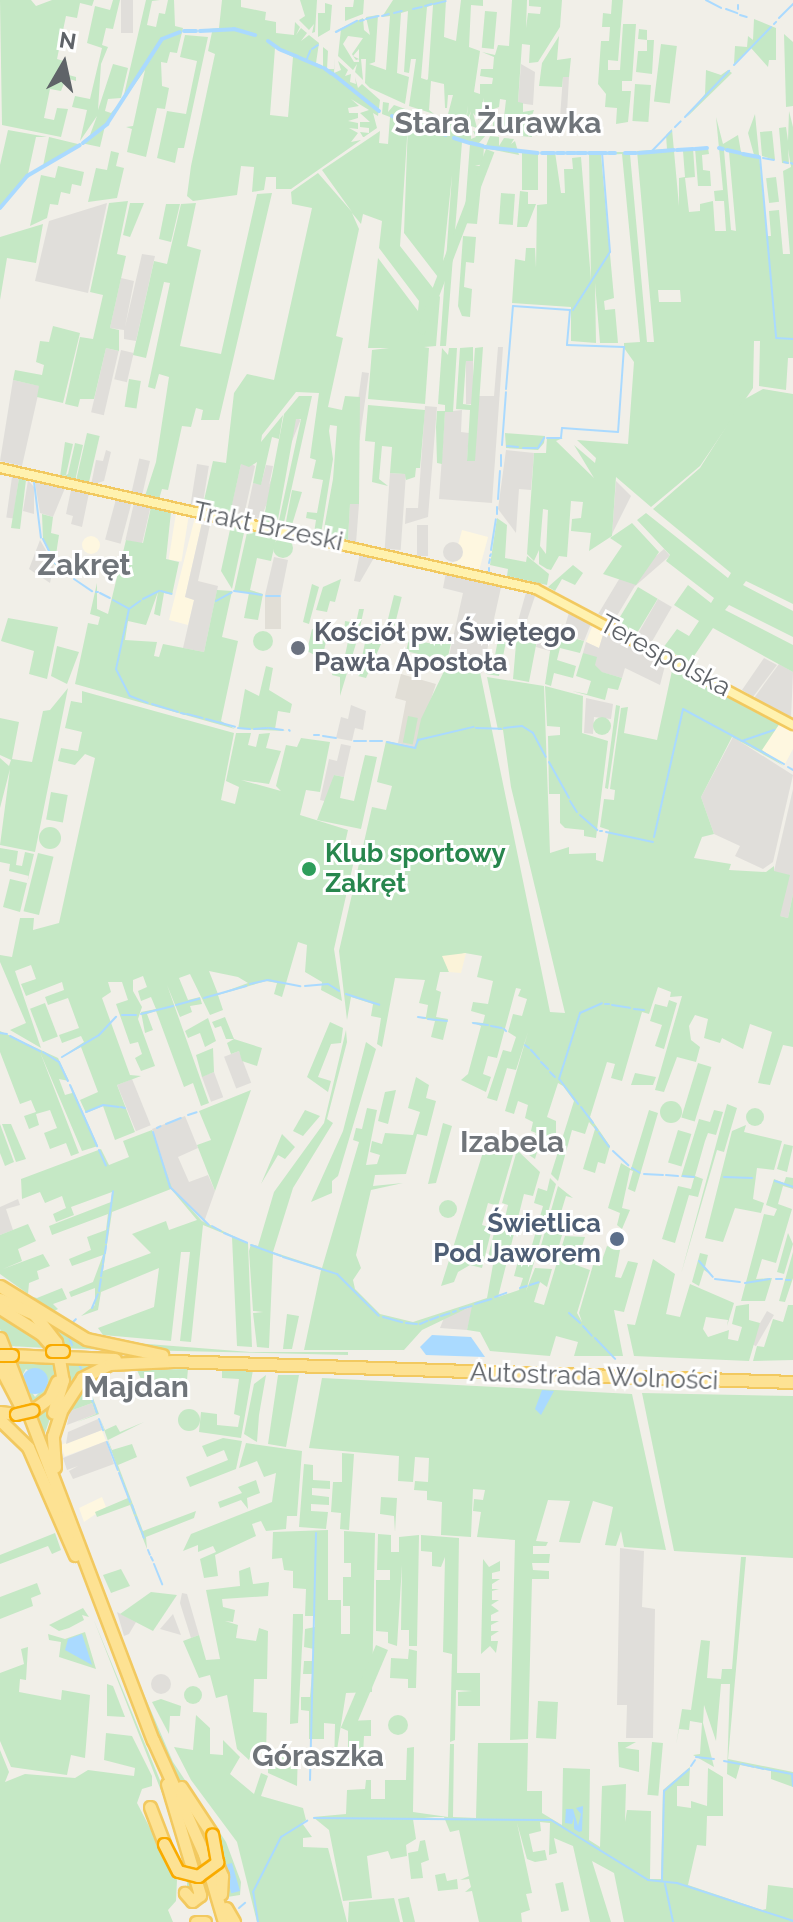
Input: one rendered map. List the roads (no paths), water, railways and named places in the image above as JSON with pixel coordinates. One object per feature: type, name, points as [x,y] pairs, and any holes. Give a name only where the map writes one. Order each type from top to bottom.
[{"type":"highway","points":[[0,1286],[112,1356],[150,1355],[395,1367]]},
{"type":"highway","points":[[0,1299],[40,1319],[61,1354],[62,1389],[46,1435],[79,1555]]},
{"type":"highway","points":[[0,1308],[41,1334],[57,1356],[55,1388],[24,1411],[0,1412]]},
{"type":"highway","points":[[0,1338],[79,1555],[213,1893],[218,1919],[196,1922]]},
{"type":"highway","points":[[213,1893],[167,1784],[4,1355],[58,1354],[173,1361],[395,1367]]},
{"type":"highway","points":[[55,1467],[53,1436],[62,1409],[82,1378],[112,1356]]},
{"type":"highway","name":"Autostrada Wolności","points":[[395,1367],[793,1376]]},
{"type":"highway","name":"Autostrada Wolności","points":[[395,1367],[793,1382]]},
{"type":"highway","points":[[0,1420],[31,1451],[79,1555]]},
{"type":"highway","points":[[150,1807],[164,1844],[181,1872],[207,1874],[219,1852],[206,1825],[153,1740]]},
{"type":"highway","points":[[167,1784],[196,1877],[199,1898],[191,1901],[185,1893]]},
{"type":"highway","points":[[181,1787],[220,1871],[213,1893]]},
{"type":"highway","points":[[196,1877],[213,1893]]},
{"type":"main road","name":"Trakt Brzeski","points":[[0,468],[536,589]]},
{"type":"main road","name":"Terespolska","points":[[536,589],[793,725]]},
{"type":"water","points":[[432,1335],[471,1337],[485,1357],[426,1355],[420,1347]]},
{"type":"water","points":[[35,1368],[44,1372],[48,1381],[44,1390],[35,1394],[26,1390],[22,1381],[26,1372]]},
{"type":"water","points":[[542,1390],[554,1391],[541,1415],[535,1409]]},
{"type":"water","points":[[82,1634],[92,1665],[65,1650],[68,1639]]},
{"type":"water","points":[[583,1806],[582,1831],[579,1832],[574,1829],[574,1817],[572,1824],[565,1823],[566,1809],[573,1809],[578,1826],[581,1814],[576,1808]]},
{"type":"water","points":[[232,1863],[240,1891],[231,1893],[223,1865]]},
{"type":"waterway","points":[[706,0],[721,8]]},
{"type":"waterway","points":[[434,4],[446,1]]},
{"type":"waterway","points":[[425,6],[432,4]]},
{"type":"waterway","points":[[779,18],[793,4]]},
{"type":"waterway","points":[[413,9],[422,7]]},
{"type":"waterway","points":[[726,9],[737,13]]},
{"type":"waterway","points":[[394,13],[402,11]]},
{"type":"waterway","points":[[382,16],[389,14]]},
{"type":"waterway","points":[[740,15],[747,17]]},
{"type":"waterway","points":[[366,19],[379,16]]},
{"type":"waterway","points":[[360,21],[364,20]]},
{"type":"waterway","points":[[336,32],[357,21]]},
{"type":"waterway","points":[[734,65],[771,27]]},
{"type":"waterway","points":[[200,31],[234,29],[255,35]]},
{"type":"waterway","points":[[184,31],[196,31]]},
{"type":"waterway","points":[[83,143],[107,124],[162,39],[180,32]]},
{"type":"waterway","points":[[268,41],[279,49]]},
{"type":"waterway","points":[[312,49],[318,45]]},
{"type":"waterway","points":[[281,50],[298,57]]},
{"type":"waterway","points":[[306,61],[310,51]]},
{"type":"waterway","points":[[300,58],[321,67]]},
{"type":"waterway","points":[[324,68],[331,73]]},
{"type":"waterway","points":[[685,117],[729,71]]},
{"type":"waterway","points":[[333,74],[379,111]]},
{"type":"waterway","points":[[392,116],[399,119]]},
{"type":"waterway","points":[[675,127],[681,121]]},
{"type":"waterway","points":[[417,125],[433,131]]},
{"type":"waterway","points":[[651,152],[671,131]]},
{"type":"waterway","points":[[440,133],[446,135]]},
{"type":"waterway","points":[[454,138],[469,143]]},
{"type":"waterway","points":[[471,143],[483,146]]},
{"type":"waterway","points":[[0,208],[27,176],[80,145]]},
{"type":"waterway","points":[[485,147],[538,153]]},
{"type":"waterway","points":[[695,149],[707,148]]},
{"type":"waterway","points":[[719,148],[723,149]]},
{"type":"waterway","points":[[677,150],[693,149]]},
{"type":"waterway","points":[[639,153],[674,150]]},
{"type":"waterway","points":[[727,150],[740,153]]},
{"type":"waterway","points":[[542,153],[554,153]]},
{"type":"waterway","points":[[557,153],[564,153]]},
{"type":"waterway","points":[[567,153],[575,153]]},
{"type":"waterway","points":[[577,153],[586,153]]},
{"type":"waterway","points":[[589,153],[606,153]]},
{"type":"waterway","points":[[573,310],[610,252],[602,153]]},
{"type":"waterway","points":[[609,153],[615,153]]},
{"type":"waterway","points":[[625,153],[636,153]]},
{"type":"waterway","points":[[743,154],[759,157]]},
{"type":"waterway","points":[[760,157],[776,336]]},
{"type":"waterway","points":[[763,158],[774,160]]},
{"type":"waterway","points":[[784,162],[788,163]]},
{"type":"waterway","points":[[506,389],[513,306],[570,310],[567,345],[624,347],[618,432],[562,428],[561,438],[547,438]]},
{"type":"waterway","points":[[776,338],[793,339]]},
{"type":"waterway","points":[[502,445],[506,392]]},
{"type":"waterway","points":[[538,448],[544,438]]},
{"type":"waterway","points":[[507,446],[518,447]]},
{"type":"waterway","points":[[523,448],[536,448]]},
{"type":"waterway","points":[[501,455],[501,466]]},
{"type":"waterway","points":[[498,499],[500,471]]},
{"type":"waterway","points":[[34,482],[41,538]]},
{"type":"waterway","points":[[497,507],[497,514]]},
{"type":"waterway","points":[[491,550],[496,519]]},
{"type":"waterway","points":[[43,539],[55,563],[71,577]]},
{"type":"waterway","points":[[489,563],[490,559]]},
{"type":"waterway","points":[[74,579],[92,591]]},
{"type":"waterway","points":[[143,599],[159,591]]},
{"type":"waterway","points":[[161,591],[172,594]]},
{"type":"waterway","points":[[234,591],[262,595]]},
{"type":"waterway","points":[[216,601],[232,592]]},
{"type":"waterway","points":[[100,593],[110,598]]},
{"type":"waterway","points":[[266,596],[280,596]]},
{"type":"waterway","points":[[113,600],[129,609],[116,669],[130,696],[148,703]]},
{"type":"waterway","points":[[129,609],[140,601]]},
{"type":"waterway","points":[[152,704],[178,712]]},
{"type":"waterway","points":[[654,837],[683,709],[742,741],[774,730]]},
{"type":"waterway","points":[[181,713],[185,714]]},
{"type":"waterway","points":[[187,714],[203,718]]},
{"type":"waterway","points":[[206,719],[235,727]]},
{"type":"waterway","points":[[504,728],[522,726],[533,733],[546,757]]},
{"type":"waterway","points":[[387,742],[415,748],[418,740],[473,727]]},
{"type":"waterway","points":[[238,728],[250,729]]},
{"type":"waterway","points":[[254,729],[267,728]]},
{"type":"waterway","points":[[269,728],[283,730]]},
{"type":"waterway","points":[[476,728],[501,729]]},
{"type":"waterway","points":[[314,735],[319,735]]},
{"type":"waterway","points":[[323,736],[336,738]]},
{"type":"waterway","points":[[354,741],[366,741]]},
{"type":"waterway","points":[[370,741],[382,741]]},
{"type":"waterway","points":[[743,741],[784,764]]},
{"type":"waterway","points":[[549,762],[569,798]]},
{"type":"waterway","points":[[788,767],[793,770]]},
{"type":"waterway","points":[[570,801],[577,812]]},
{"type":"waterway","points":[[580,815],[597,830]]},
{"type":"waterway","points":[[606,832],[653,842]]},
{"type":"waterway","points":[[250,984],[268,980],[300,986]]},
{"type":"waterway","points":[[305,986],[328,984],[339,991]]},
{"type":"waterway","points":[[204,998],[246,986]]},
{"type":"waterway","points":[[346,994],[379,1005]]},
{"type":"waterway","points":[[176,1005],[199,999]]},
{"type":"waterway","points":[[559,1079],[580,1013],[602,1003]]},
{"type":"waterway","points":[[612,1005],[630,1008]]},
{"type":"waterway","points":[[141,1014],[173,1006]]},
{"type":"waterway","points":[[634,1009],[644,1010]]},
{"type":"waterway","points":[[122,1015],[136,1015]]},
{"type":"waterway","points":[[62,1057],[99,1035],[116,1017]]},
{"type":"waterway","points":[[418,1017],[425,1018]]},
{"type":"waterway","points":[[428,1019],[447,1021]]},
{"type":"waterway","points":[[473,1023],[488,1025]]},
{"type":"waterway","points":[[491,1026],[502,1028]]},
{"type":"waterway","points":[[0,1033],[7,1034]]},
{"type":"waterway","points":[[10,1036],[40,1051]]},
{"type":"waterway","points":[[525,1045],[529,1048]]},
{"type":"waterway","points":[[531,1050],[539,1059]]},
{"type":"waterway","points":[[43,1052],[59,1062],[68,1081]]},
{"type":"waterway","points":[[541,1062],[548,1069]]},
{"type":"waterway","points":[[550,1072],[555,1077]]},
{"type":"waterway","points":[[560,1080],[578,1104]]},
{"type":"waterway","points":[[70,1085],[97,1146]]},
{"type":"waterway","points":[[86,1112],[103,1105],[119,1107]]},
{"type":"waterway","points":[[121,1107],[125,1108]]},
{"type":"waterway","points":[[581,1107],[593,1123]]},
{"type":"waterway","points":[[188,1115],[197,1112]]},
{"type":"waterway","points":[[166,1124],[181,1118]]},
{"type":"waterway","points":[[157,1128],[161,1126]]},
{"type":"waterway","points":[[153,1132],[170,1187],[209,1225]]},
{"type":"waterway","points":[[599,1133],[609,1147]]},
{"type":"waterway","points":[[99,1150],[106,1166]]},
{"type":"waterway","points":[[613,1151],[628,1165]]},
{"type":"waterway","points":[[632,1168],[640,1173]]},
{"type":"waterway","points":[[644,1174],[663,1175]]},
{"type":"waterway","points":[[666,1175],[678,1176]]},
{"type":"waterway","points":[[683,1176],[694,1177]]},
{"type":"waterway","points":[[724,1177],[752,1178]]},
{"type":"waterway","points":[[775,1181],[793,1187]]},
{"type":"waterway","points":[[108,1227],[113,1191]]},
{"type":"waterway","points":[[212,1226],[221,1231]]},
{"type":"waterway","points":[[106,1243],[108,1229]]},
{"type":"waterway","points":[[224,1233],[247,1243]]},
{"type":"waterway","points":[[251,1245],[281,1256]]},
{"type":"waterway","points":[[105,1253],[106,1246]]},
{"type":"waterway","points":[[103,1263],[104,1255]]},
{"type":"waterway","points":[[283,1257],[337,1274],[379,1316]]},
{"type":"waterway","points":[[699,1261],[713,1277]]},
{"type":"waterway","points":[[101,1276],[103,1265]]},
{"type":"waterway","points":[[99,1291],[101,1279]]},
{"type":"waterway","points":[[715,1279],[740,1282]]},
{"type":"waterway","points":[[745,1283],[770,1279]]},
{"type":"waterway","points":[[776,1279],[782,1279]]},
{"type":"waterway","points":[[530,1285],[539,1282]]},
{"type":"waterway","points":[[520,1288],[527,1286]]},
{"type":"waterway","points":[[495,1297],[506,1293]]},
{"type":"waterway","points":[[92,1308],[98,1294]]},
{"type":"waterway","points":[[475,1304],[491,1299]]},
{"type":"waterway","points":[[460,1309],[472,1306]]},
{"type":"waterway","points":[[441,1316],[450,1313]]},
{"type":"waterway","points":[[569,1313],[580,1323]]},
{"type":"waterway","points":[[383,1317],[402,1322]]},
{"type":"waterway","points":[[430,1320],[438,1317]]},
{"type":"waterway","points":[[73,1322],[76,1319]]},
{"type":"waterway","points":[[420,1324],[427,1321]]},
{"type":"waterway","points":[[406,1323],[417,1324]]},
{"type":"waterway","points":[[583,1326],[592,1336]]},
{"type":"waterway","points":[[68,1335],[72,1345]]},
{"type":"waterway","points":[[595,1338],[615,1359]]},
{"type":"waterway","points":[[79,1364],[82,1371]]},
{"type":"waterway","points":[[86,1381],[93,1402]]},
{"type":"waterway","points":[[94,1404],[97,1413]]},
{"type":"waterway","points":[[99,1419],[103,1430]]},
{"type":"waterway","points":[[107,1442],[118,1470]]},
{"type":"waterway","points":[[119,1473],[130,1502]]},
{"type":"waterway","points":[[132,1505],[135,1514]]},
{"type":"waterway","points":[[136,1517],[141,1530]]},
{"type":"waterway","points":[[142,1532],[144,1538]]},
{"type":"waterway","points":[[310,1780],[316,1533]]},
{"type":"waterway","points":[[148,1550],[150,1555]]},
{"type":"waterway","points":[[151,1557],[153,1561]]},
{"type":"waterway","points":[[154,1564],[162,1584]]},
{"type":"waterway","points":[[696,1757],[714,1759]]},
{"type":"waterway","points":[[691,1766],[695,1760]]},
{"type":"waterway","points":[[724,1761],[740,1764]]},
{"type":"waterway","points":[[742,1764],[754,1767]]},
{"type":"waterway","points":[[756,1767],[764,1769]]},
{"type":"waterway","points":[[662,1880],[664,1791],[689,1769]]},
{"type":"waterway","points":[[766,1769],[792,1774],[793,1786]]},
{"type":"waterway","points":[[314,1818],[551,1820],[648,1880],[677,1883],[793,1921]]},
{"type":"waterway","points":[[258,1922],[253,1892],[281,1837],[307,1821]]},
{"type":"waterway","points":[[665,1884],[673,1922]]},
{"type":"waterway","points":[[239,1908],[245,1903]]},
{"type":"place","name":"Kościół pw. Świętego Pawła Apostoła","points":[[298,648]]},
{"type":"place","name":"Klub sportowy Zakręt","points":[[309,869]]},
{"type":"place","name":"Świetlica Pod Jaworem","points":[[617,1239]]},
{"type":"district","name":"Stara Żurawka","points":[[498,123]]},
{"type":"district","name":"Zakręt","points":[[84,565]]},
{"type":"district","name":"Izabela","points":[[512,1142]]},
{"type":"district","name":"Majdan","points":[[136,1387]]},
{"type":"district","name":"Góraszka","points":[[318,1756]]}]
